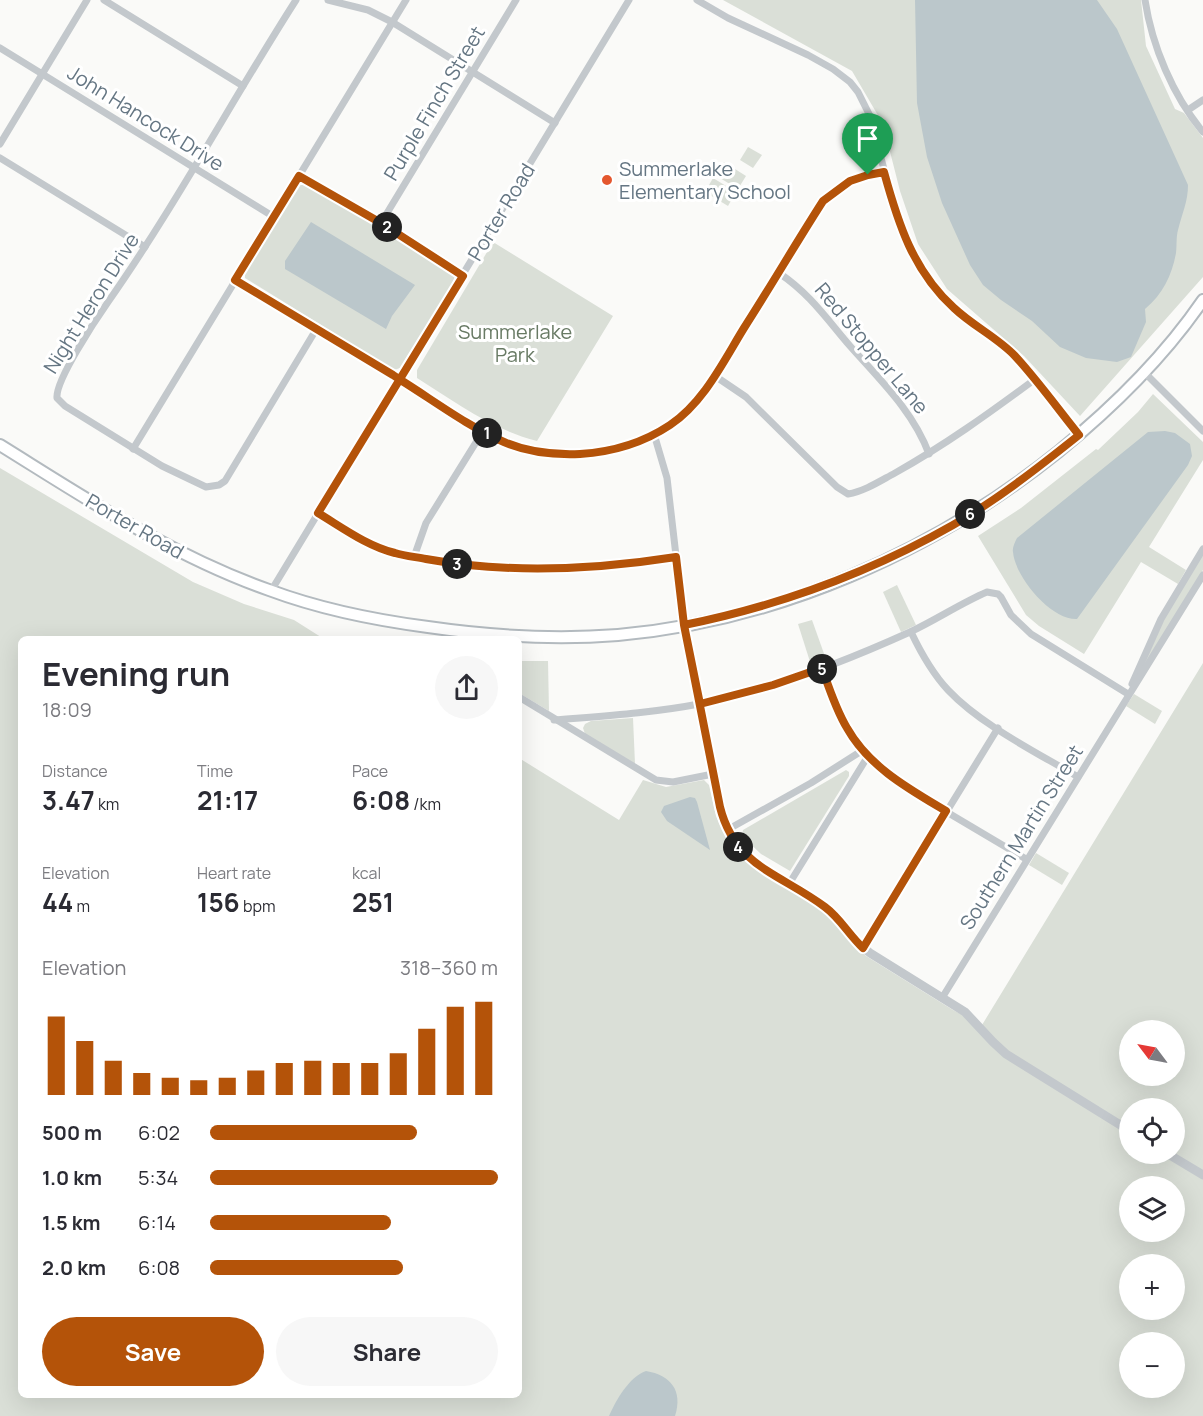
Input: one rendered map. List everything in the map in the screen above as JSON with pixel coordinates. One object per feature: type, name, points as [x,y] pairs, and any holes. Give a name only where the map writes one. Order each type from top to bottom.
[{"type":"main road","points":[[271,591],[330,609],[388,622],[511,636],[618,635],[684,625],[771,604],[829,585],[901,552],[953,525],[998,496],[1079,435],[1144,372],[1203,300]]},
{"type":"main road","name":"Porter Road","points":[[0,445],[132,527],[200,563],[271,591]]},
{"type":"street","points":[[0,144],[87,0]]},
{"type":"street","points":[[104,0],[243,86]]},
{"type":"street","name":"Night Heron Drive","points":[[296,0],[145,247],[94,321],[56,392],[57,398],[65,406],[133,449],[206,488],[219,485],[225,481],[317,328]]},
{"type":"street","points":[[328,0],[368,10],[392,22],[555,123]]},
{"type":"street","points":[[133,449],[406,0]]},
{"type":"street","name":"Purple Finch Street","points":[[381,223],[516,0]]},
{"type":"street","name":"Porter Road","points":[[271,591],[629,0]]},
{"type":"street","points":[[697,0],[728,18],[808,55],[850,82],[861,97],[870,116],[897,219],[922,271],[952,307],[1015,356],[1079,435]]},
{"type":"street","points":[[1145,0],[1160,55],[1172,82],[1203,132]]},
{"type":"street","name":"John Hancock Drive","points":[[0,48],[274,217]]},
{"type":"street","points":[[1188,110],[1203,100]]},
{"type":"street","points":[[0,159],[145,247]]},
{"type":"street","points":[[235,280],[505,443],[566,455],[608,452],[654,434],[687,411],[715,376],[823,201],[850,181],[884,172]]},
{"type":"street","points":[[299,176],[381,223],[463,276]]},
{"type":"street","name":"Red Stopper Lane","points":[[779,273],[807,294],[893,393],[917,427],[929,454]]},
{"type":"street","points":[[1144,372],[1203,431]]},
{"type":"street","points":[[715,376],[746,397],[837,487],[848,494],[865,489],[929,454],[968,429],[1034,380]]},
{"type":"street","points":[[414,557],[426,523],[483,431]]},
{"type":"street","points":[[654,434],[667,478],[684,625],[713,774],[727,831],[747,856],[829,910],[863,948],[965,1012],[1006,1054],[1119,1124]]},
{"type":"street","points":[[318,513],[359,538],[395,554],[483,567],[562,569],[613,566],[676,557]]},
{"type":"street","name":"Southern Martin Street","points":[[1128,694],[1138,666],[1161,619],[1203,549]]},
{"type":"street","name":"Southern Martin Street","points":[[942,998],[1203,575]]},
{"type":"street","points":[[554,720],[700,704],[773,685],[911,632],[987,592],[998,594],[1011,615],[1031,634],[1128,694]]},
{"type":"street","points":[[911,632],[924,658],[946,688],[967,708],[1078,777]]},
{"type":"street","points":[[822,668],[843,721],[865,753],[890,776],[1026,860]]},
{"type":"street","points":[[522,699],[656,780],[673,782],[713,774]]},
{"type":"street","points":[[863,948],[998,728]]},
{"type":"street","points":[[727,831],[865,753]]},
{"type":"street","points":[[789,884],[865,753]]},
{"type":"street","points":[[1185,1164],[1203,1175]]},
{"type":"green space","points":[[723,0],[1141,0],[1146,46],[1175,109],[1184,113],[1203,138],[1203,277],[1080,416],[1024,356],[947,289],[918,244],[900,191],[883,124],[852,71]]},
{"type":"green space","points":[[748,147],[762,155],[753,168],[740,160]]},
{"type":"green space","points":[[724,162],[746,176],[738,189],[715,175]]},
{"type":"green space","points":[[713,178],[736,192],[728,206],[705,192]]},
{"type":"green space","points":[[301,183],[307,184],[454,273],[452,284],[400,368],[394,370],[245,278],[245,272]]},
{"type":"green space","name":"Summerlake Park","points":[[493,242],[613,316],[537,441],[490,423],[417,378],[417,370]]},
{"type":"green space","points":[[1153,394],[1203,442],[1203,460],[1149,547],[1186,570],[1178,584],[1141,562],[1084,654],[1039,626],[1026,615],[978,536],[1021,508],[1096,449],[1098,450],[1138,412]]},
{"type":"green space","points":[[0,468],[193,582],[244,604],[294,620],[319,636],[18,636],[18,1398],[522,1398],[522,760],[619,820],[643,780],[666,787],[704,780],[709,785],[716,816],[723,832],[745,860],[826,913],[866,956],[953,1010],[982,1025],[1203,663],[1203,1416],[0,1416]]},
{"type":"green space","points":[[1203,554],[1203,570],[1142,669],[1164,619]]},
{"type":"green space","points":[[897,585],[916,625],[901,632],[883,592]]},
{"type":"green space","points":[[812,620],[827,662],[812,668],[798,624]]},
{"type":"green space","points":[[522,661],[548,661],[549,711],[522,695]]},
{"type":"green space","points":[[1134,694],[1162,711],[1155,724],[1126,706]]},
{"type":"green space","points":[[633,718],[635,764],[585,734],[583,728],[591,721]]},
{"type":"green space","points":[[846,770],[849,776],[790,871],[761,854],[742,836],[743,830]]},
{"type":"green space","points":[[1036,853],[1069,873],[1062,885],[1029,865]]},
{"type":"shaded area","points":[[915,0],[1097,0],[1117,29],[1188,185],[1186,202],[1177,233],[1172,269],[1162,290],[1145,309],[1146,322],[1131,357],[1117,362],[1086,358],[1060,347],[1032,321],[983,285],[970,265],[942,203],[927,157],[917,103]]},
{"type":"shaded area","points":[[311,222],[415,285],[392,316],[386,329],[285,269],[285,261]]},
{"type":"shaded area","points":[[1148,432],[1175,433],[1190,444],[1192,456],[1188,465],[1077,619],[1056,612],[1036,595],[1020,573],[1013,550],[1017,538]]},
{"type":"shaded area","points":[[690,797],[695,798],[697,802],[710,850],[667,821],[661,812],[664,806]]},
{"type":"shaded area","points":[[646,1371],[662,1376],[673,1386],[677,1399],[675,1416],[609,1416],[619,1396],[634,1378]]},
{"type":"place","name":"Summerlake Elementary School","points":[[607,180]]},
{"type":"route","points":[[868,175],[850,181],[823,201],[715,376],[687,411],[654,434],[608,452],[566,455],[505,443],[483,431],[444,407],[399,379],[393,375],[235,280],[299,176],[381,223],[463,276],[399,379],[318,513],[359,538],[395,554],[483,567],[562,569],[613,566],[676,557],[684,625],[720,807],[727,831],[753,862],[823,905],[836,916],[863,948],[946,811],[890,776],[853,739],[839,714],[822,668],[773,685],[700,704],[684,625],[771,604],[829,585],[901,552],[953,525],[998,496],[1079,435],[1015,356],[952,307],[934,287],[922,271],[907,243],[897,219],[884,172],[868,175]]}]
